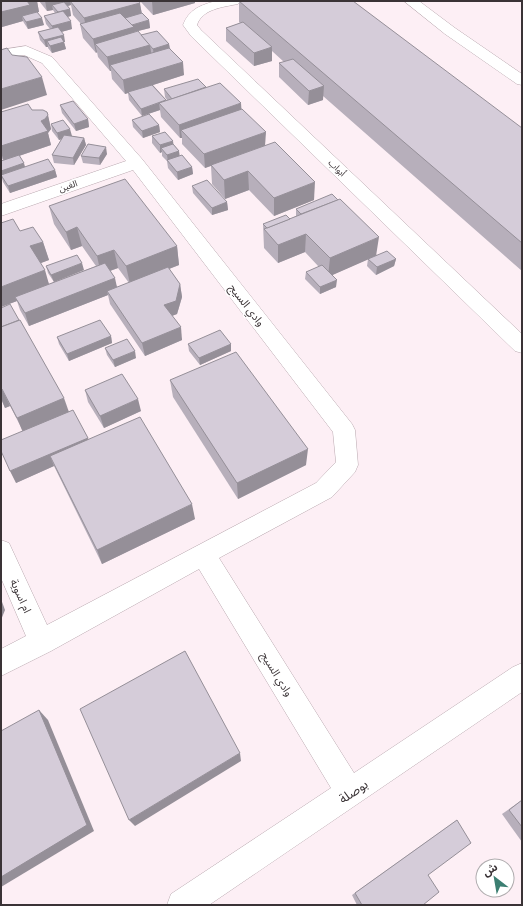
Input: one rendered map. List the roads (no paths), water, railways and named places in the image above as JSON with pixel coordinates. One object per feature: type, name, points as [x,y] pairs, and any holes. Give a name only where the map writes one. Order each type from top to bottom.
[{"type":"street","name":"أبواب","points":[[233,1],[199,11],[191,19],[190,26],[522,346]]},
{"type":"street","points":[[411,1],[450,31],[522,81]]},
{"type":"street","name":"وادي السيج","points":[[1,54],[26,50],[47,60],[136,163],[344,430],[348,465],[324,490],[204,556],[1,663]]},
{"type":"street","name":"الغين","points":[[1,210],[136,163]]},
{"type":"street","name":"ام اسوية","points":[[1,551],[42,642]]},
{"type":"street","name":"وادي السيج","points":[[204,556],[350,793]]},
{"type":"street","name":"بوصلة","points":[[182,905],[522,676]]}]
